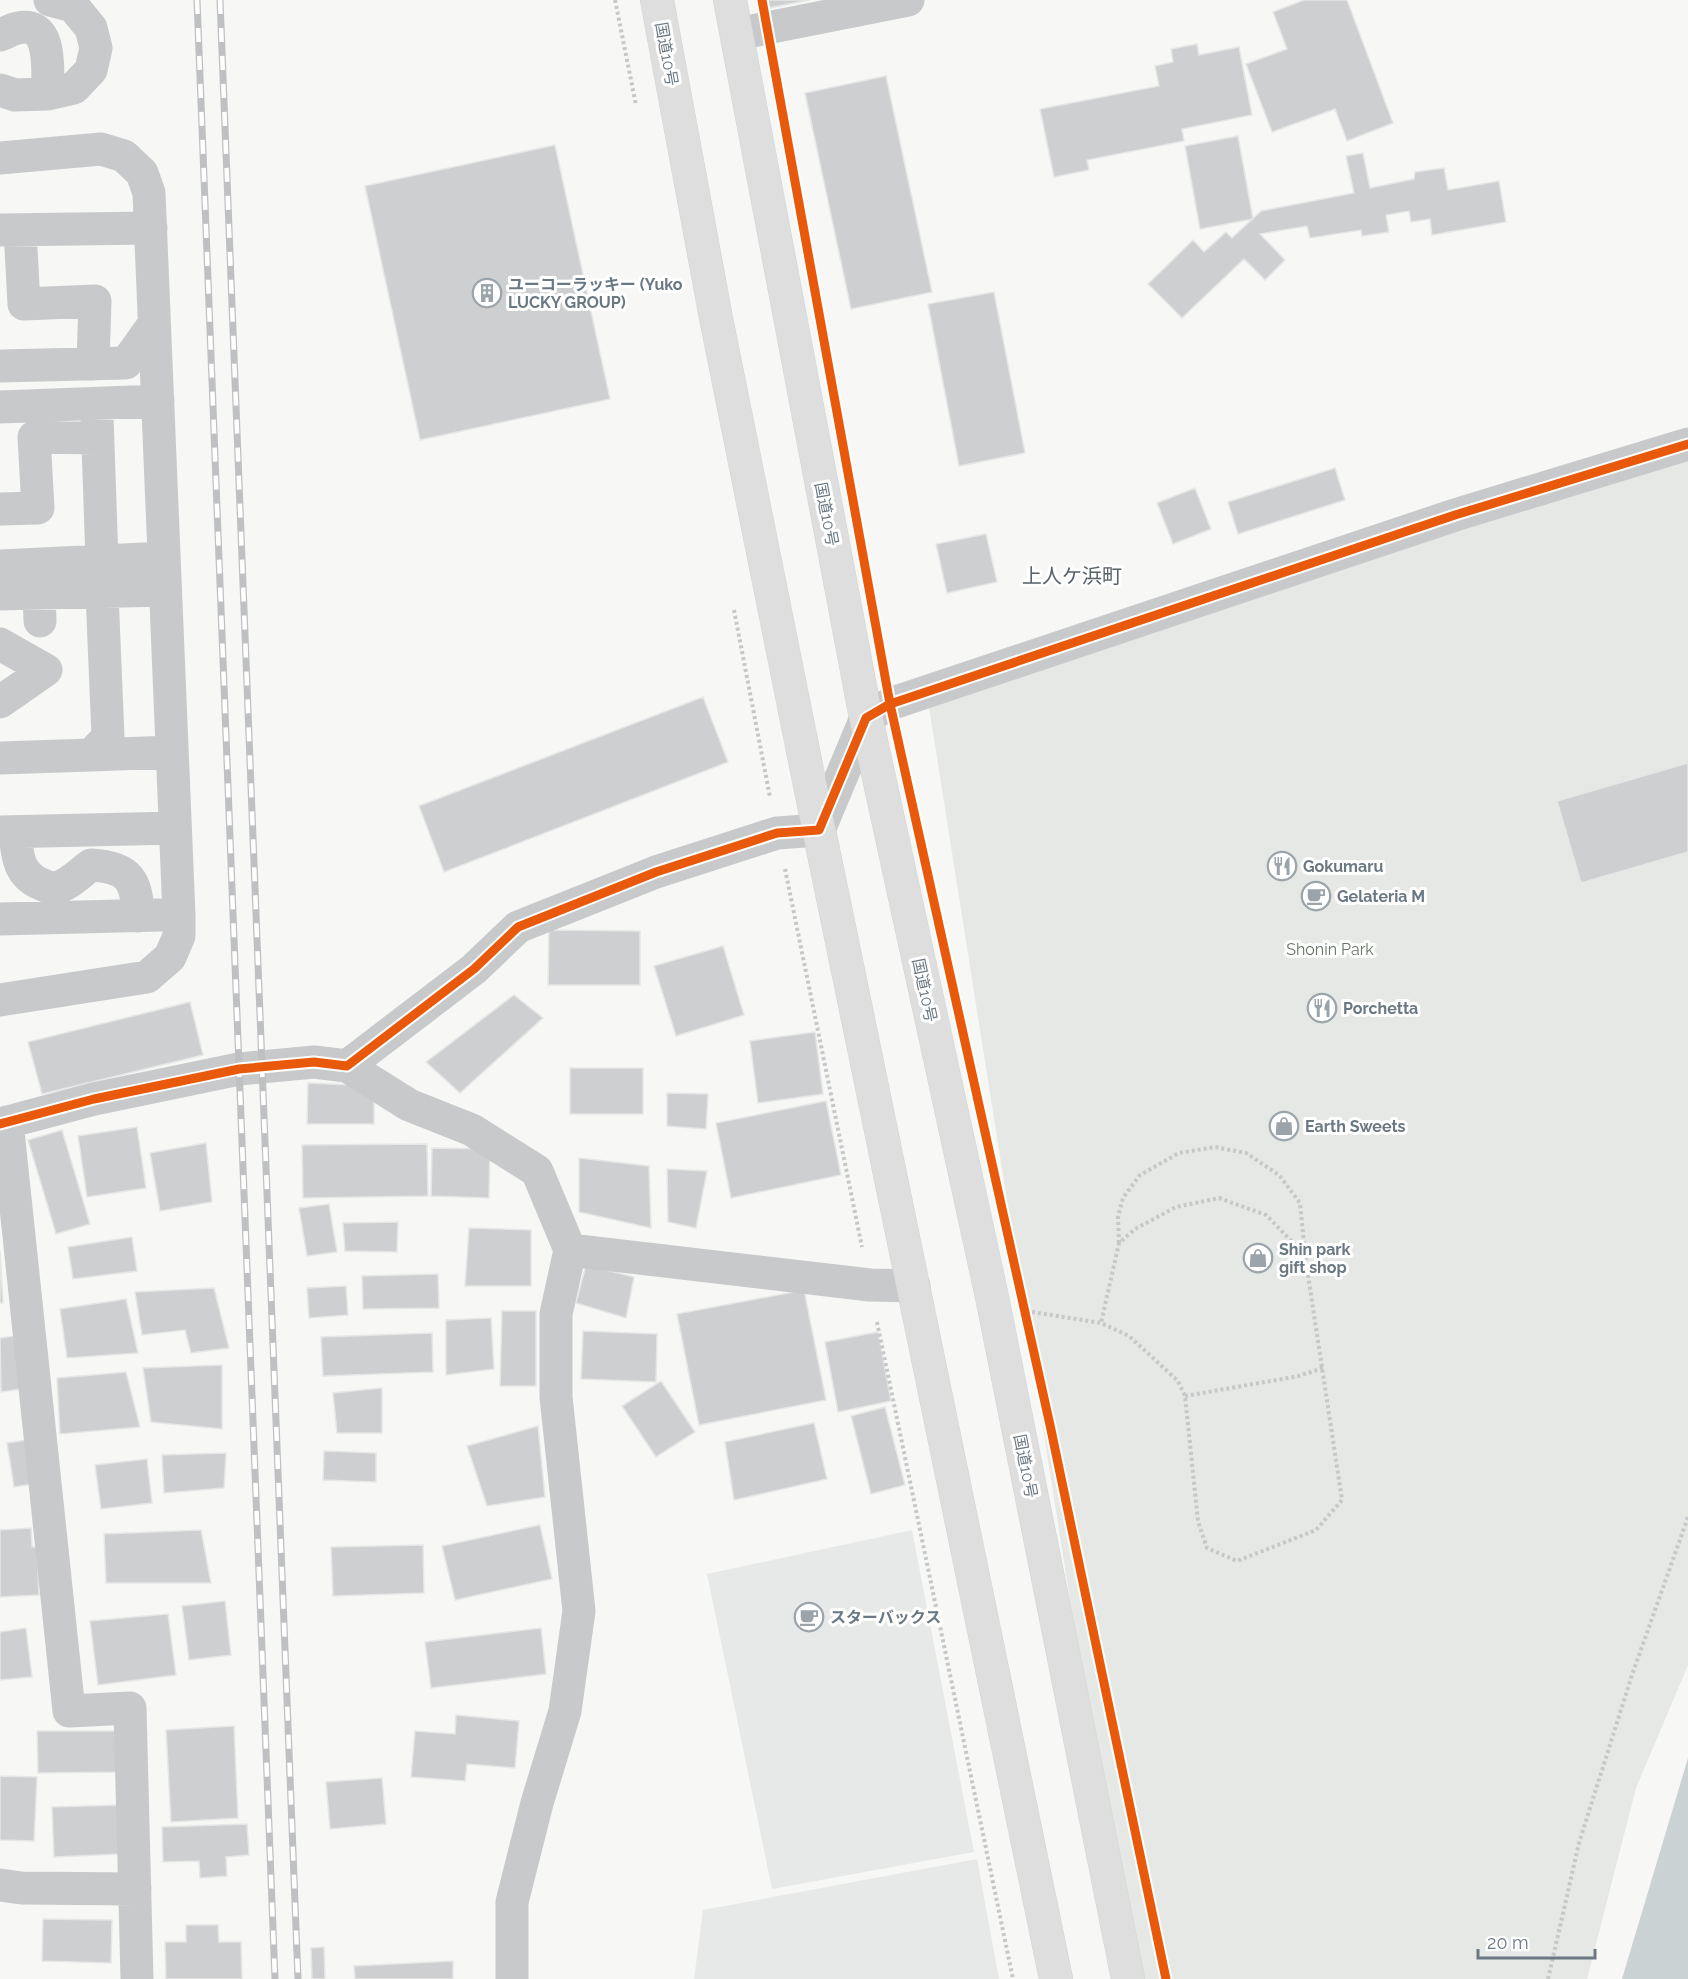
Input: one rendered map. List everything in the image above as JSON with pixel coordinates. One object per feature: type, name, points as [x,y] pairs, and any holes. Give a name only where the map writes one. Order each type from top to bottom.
[{"type":"highway","name":"国道10号","points":[[657,0],[716,318],[819,830],[915,1286],[1056,1979]]},
{"type":"highway","name":"国道10号","points":[[730,0],[866,718],[992,1297],[1128,1979]]},
{"type":"street","points":[[0,90],[15,95],[48,94],[74,88],[91,70],[96,48],[91,28],[73,6],[50,0]]},
{"type":"street","points":[[737,34],[908,0]]},
{"type":"street","points":[[0,35],[18,28],[27,28],[36,31],[45,41],[48,53],[48,94]]},
{"type":"street","points":[[0,158],[101,149],[124,156],[142,173],[149,193],[179,915],[178,936],[170,957],[147,977],[0,1000]]},
{"type":"street","points":[[93,364],[95,301],[24,304],[10,230],[151,228]]},
{"type":"street","points":[[126,363],[154,324]]},
{"type":"street","points":[[0,366],[126,363]]},
{"type":"street","points":[[126,363],[158,401]]},
{"type":"street","points":[[0,407],[158,401]]},
{"type":"street","points":[[91,755],[108,737],[96,404]]},
{"type":"street","points":[[0,509],[38,508],[34,437],[97,438]]},
{"type":"street","points":[[347,1066],[474,969],[518,927],[656,872],[777,833],[819,830],[866,718],[890,704],[1399,534],[1688,444]]},
{"type":"street","points":[[0,594],[40,607],[102,577],[164,558]]},
{"type":"street","points":[[0,566],[102,577],[165,590]]},
{"type":"street","points":[[0,644],[46,670],[0,702]]},
{"type":"street","points":[[0,758],[172,752]]},
{"type":"street","points":[[138,916],[137,894],[130,876],[110,866],[91,865],[68,882],[54,888],[39,884],[26,875],[8,832],[175,828]]},
{"type":"street","points":[[0,919],[179,915]]},
{"type":"street","points":[[137,1979],[130,1708],[69,1711],[4,1123],[94,1099],[239,1069],[314,1062],[347,1066],[409,1105],[472,1130],[537,1172],[570,1250],[556,1314],[556,1397],[579,1611],[565,1711],[537,1803],[512,1902],[512,1979]]},
{"type":"street","points":[[570,1250],[870,1285],[915,1286]]},
{"type":"street","points":[[0,1885],[22,1888],[135,1889]]},
{"type":"path","points":[[992,1297],[1025,1310],[1101,1323],[1129,1336],[1178,1381],[1185,1396],[1198,1521],[1207,1548],[1237,1561],[1316,1530],[1342,1500],[1305,1255],[1300,1203],[1280,1175],[1246,1153],[1215,1147],[1179,1153],[1140,1175],[1123,1198],[1118,1217],[1119,1243],[1101,1323]]},
{"type":"path","points":[[1119,1243],[1135,1229],[1176,1207],[1219,1198],[1266,1215],[1305,1255]]},
{"type":"path","points":[[1185,1396],[1299,1376],[1323,1368]]},
{"type":"path","points":[[1548,1979],[1579,1843],[1632,1675],[1688,1517]]},
{"type":"shaded area","points":[[912,1530],[974,1852],[772,1889],[707,1574]]},
{"type":"shaded area","points":[[1688,1758],[1688,1979],[1622,1979]]},
{"type":"shaded area","points":[[977,1859],[999,1979],[694,1979],[703,1910]]},
{"type":"green space","name":"Shonin Park","points":[[1688,447],[1688,1665],[1636,1788],[1587,1979],[1130,1979],[929,707]]},
{"type":"pier","points":[[1616,0],[1671,0],[1688,18],[1688,73],[1661,44]]},
{"type":"building","points":[[767,0],[809,0],[769,8]]},
{"type":"building","points":[[1304,0],[1347,0],[1393,123],[1347,141],[1335,109],[1272,132],[1246,64],[1287,49],[1273,12]]},
{"type":"building","points":[[1197,44],[1199,55],[1239,47],[1252,115],[1182,129],[1184,141],[1087,160],[1089,170],[1054,177],[1040,109],[1159,86],[1155,66],[1173,62],[1171,49]]},
{"type":"building","points":[[886,76],[932,292],[851,309],[805,93]]},
{"type":"building","points":[[1238,136],[1253,219],[1200,229],[1185,146]]},
{"type":"building","name":"ユーコーラッキー (Yuko LUCKY GROUP)","points":[[555,145],[610,399],[420,440],[365,186]]},
{"type":"building","points":[[1363,153],[1370,188],[1414,179],[1415,172],[1444,168],[1448,190],[1499,181],[1506,222],[1432,235],[1430,219],[1411,222],[1409,211],[1386,215],[1389,232],[1362,236],[1361,230],[1310,238],[1307,226],[1260,234],[1285,260],[1265,280],[1244,259],[1182,318],[1148,284],[1193,240],[1204,252],[1226,232],[1232,238],[1261,211],[1354,193],[1346,156]]},
{"type":"building","points":[[994,292],[1025,453],[959,466],[928,304]]},
{"type":"building","points":[[1335,468],[1345,500],[1238,534],[1228,502]]},
{"type":"building","points":[[1195,488],[1211,529],[1173,544],[1157,503]]},
{"type":"building","points":[[986,534],[997,582],[947,593],[936,544]]},
{"type":"building","points":[[703,697],[728,762],[444,872],[419,806]]},
{"type":"building","points":[[1688,763],[1688,852],[1581,883],[1557,801]]},
{"type":"building","points":[[549,930],[640,931],[640,985],[548,985]]},
{"type":"building","points":[[723,946],[744,1015],[676,1036],[654,966]]},
{"type":"building","points":[[514,995],[543,1018],[460,1093],[426,1062]]},
{"type":"building","points":[[190,1002],[203,1055],[42,1094],[28,1042]]},
{"type":"building","points":[[815,1032],[823,1094],[758,1103],[750,1041]]},
{"type":"building","points":[[570,1068],[643,1068],[643,1114],[570,1114]]},
{"type":"building","points":[[308,1083],[374,1086],[374,1124],[307,1124]]},
{"type":"building","points":[[667,1093],[708,1094],[706,1129],[667,1126]]},
{"type":"building","points":[[826,1101],[841,1175],[731,1198],[716,1123]]},
{"type":"building","points":[[137,1127],[146,1188],[87,1197],[78,1136]]},
{"type":"building","points":[[62,1130],[90,1224],[56,1234],[28,1140]]},
{"type":"building","points":[[206,1143],[212,1202],[160,1211],[150,1153]]},
{"type":"building","points":[[427,1144],[428,1196],[303,1198],[302,1145]]},
{"type":"building","points":[[432,1148],[490,1149],[489,1198],[431,1196]]},
{"type":"building","points":[[579,1158],[649,1166],[651,1228],[579,1212]]},
{"type":"building","points":[[667,1169],[707,1171],[696,1228],[668,1222]]},
{"type":"building","points":[[329,1204],[337,1252],[307,1256],[299,1208]]},
{"type":"building","points":[[398,1222],[397,1252],[345,1251],[343,1223]]},
{"type":"building","points":[[469,1228],[531,1230],[531,1286],[465,1286]]},
{"type":"building","points":[[132,1237],[137,1271],[73,1279],[68,1247]]},
{"type":"building","points":[[0,1251],[3,1303],[0,1303]]},
{"type":"building","points":[[586,1265],[634,1277],[626,1318],[576,1303]]},
{"type":"building","points":[[438,1274],[439,1308],[363,1309],[362,1276]]},
{"type":"building","points":[[346,1286],[348,1315],[309,1318],[307,1288]]},
{"type":"building","points":[[214,1288],[229,1348],[191,1353],[185,1330],[142,1335],[135,1292]]},
{"type":"building","points":[[804,1290],[826,1400],[699,1425],[677,1314]]},
{"type":"building","points":[[126,1299],[138,1353],[67,1358],[60,1309]]},
{"type":"building","points":[[502,1311],[536,1311],[536,1386],[500,1386]]},
{"type":"building","points":[[491,1318],[494,1369],[446,1375],[446,1320]]},
{"type":"building","points":[[583,1331],[657,1334],[656,1382],[581,1379]]},
{"type":"building","points":[[878,1332],[891,1401],[838,1412],[825,1342]]},
{"type":"building","points":[[432,1333],[433,1372],[323,1376],[321,1337]]},
{"type":"building","points":[[14,1336],[21,1389],[1,1392],[0,1338]]},
{"type":"building","points":[[222,1365],[222,1429],[151,1422],[143,1368]]},
{"type":"building","points":[[126,1372],[140,1427],[60,1434],[57,1378]]},
{"type":"building","points":[[661,1381],[695,1432],[656,1457],[622,1406]]},
{"type":"building","points":[[382,1388],[382,1433],[337,1433],[333,1393]]},
{"type":"building","points":[[885,1407],[905,1485],[871,1494],[851,1416]]},
{"type":"building","points":[[814,1423],[827,1479],[734,1500],[725,1442]]},
{"type":"building","points":[[538,1426],[545,1497],[487,1506],[467,1446]]},
{"type":"building","points":[[27,1440],[33,1484],[14,1487],[7,1443]]},
{"type":"building","points":[[324,1451],[376,1453],[376,1482],[323,1480]]},
{"type":"building","points":[[226,1453],[224,1488],[164,1493],[162,1455]]},
{"type":"building","points":[[147,1459],[152,1503],[101,1509],[95,1465]]},
{"type":"building","points":[[540,1525],[552,1579],[455,1600],[442,1546]]},
{"type":"building","points":[[31,1528],[32,1547],[37,1547],[39,1595],[0,1597],[0,1530]]},
{"type":"building","points":[[201,1530],[211,1583],[106,1583],[104,1534]]},
{"type":"building","points":[[423,1545],[424,1593],[333,1596],[331,1547]]},
{"type":"building","points":[[225,1601],[231,1655],[189,1660],[182,1606]]},
{"type":"building","points":[[168,1614],[176,1675],[98,1685],[90,1621]]},
{"type":"building","points":[[26,1628],[32,1677],[0,1680],[0,1632]]},
{"type":"building","points":[[541,1628],[546,1674],[431,1688],[425,1642]]},
{"type":"building","points":[[456,1715],[519,1721],[515,1768],[467,1764],[465,1781],[411,1777],[415,1731],[455,1734]]},
{"type":"building","points":[[234,1726],[238,1818],[171,1822],[166,1730]]},
{"type":"building","points":[[37,1731],[116,1731],[116,1772],[38,1773]]},
{"type":"building","points":[[0,1776],[37,1777],[34,1841],[0,1840]]},
{"type":"building","points":[[382,1778],[386,1824],[330,1829],[326,1782]]},
{"type":"building","points":[[118,1805],[120,1854],[54,1857],[52,1807]]},
{"type":"building","points":[[247,1824],[249,1855],[226,1857],[227,1876],[200,1878],[199,1861],[163,1862],[162,1827]]},
{"type":"building","points":[[43,1919],[112,1920],[111,1963],[42,1961]]},
{"type":"building","points":[[186,1925],[218,1925],[219,1942],[241,1942],[242,1979],[166,1979],[165,1942],[186,1942]]},
{"type":"building","points":[[324,1947],[325,1979],[312,1979],[311,1948]]},
{"type":"building","points":[[453,1961],[453,1979],[355,1979],[354,1966]]},
{"type":"railway","points":[[197,0],[275,1979]]},
{"type":"railway","points":[[220,0],[298,1979]]},
{"type":"cycle path","points":[[762,0],[890,704],[1050,1425],[1166,1979]]},
{"type":"cycle path","points":[[0,1124],[94,1099],[239,1069],[314,1062],[347,1066],[474,969],[518,927],[656,872],[777,833],[819,830],[866,718],[890,704],[1455,515],[1688,444]]},
{"type":"place","name":"ユーコーラッキー (Yuko LUCKY GROUP)","points":[[487,293]]},
{"type":"place","name":"Gokumaru","points":[[1282,866]]},
{"type":"place","name":"Gelateria M","points":[[1316,896]]},
{"type":"place","name":"Porchetta","points":[[1322,1008]]},
{"type":"place","name":"Earth Sweets","points":[[1284,1126]]},
{"type":"place","name":"Shin park gift shop","points":[[1258,1258]]},
{"type":"place","name":"スターバックス","points":[[809,1617]]},
{"type":"district","name":"上人ケ浜町","points":[[1072,576]]}]
